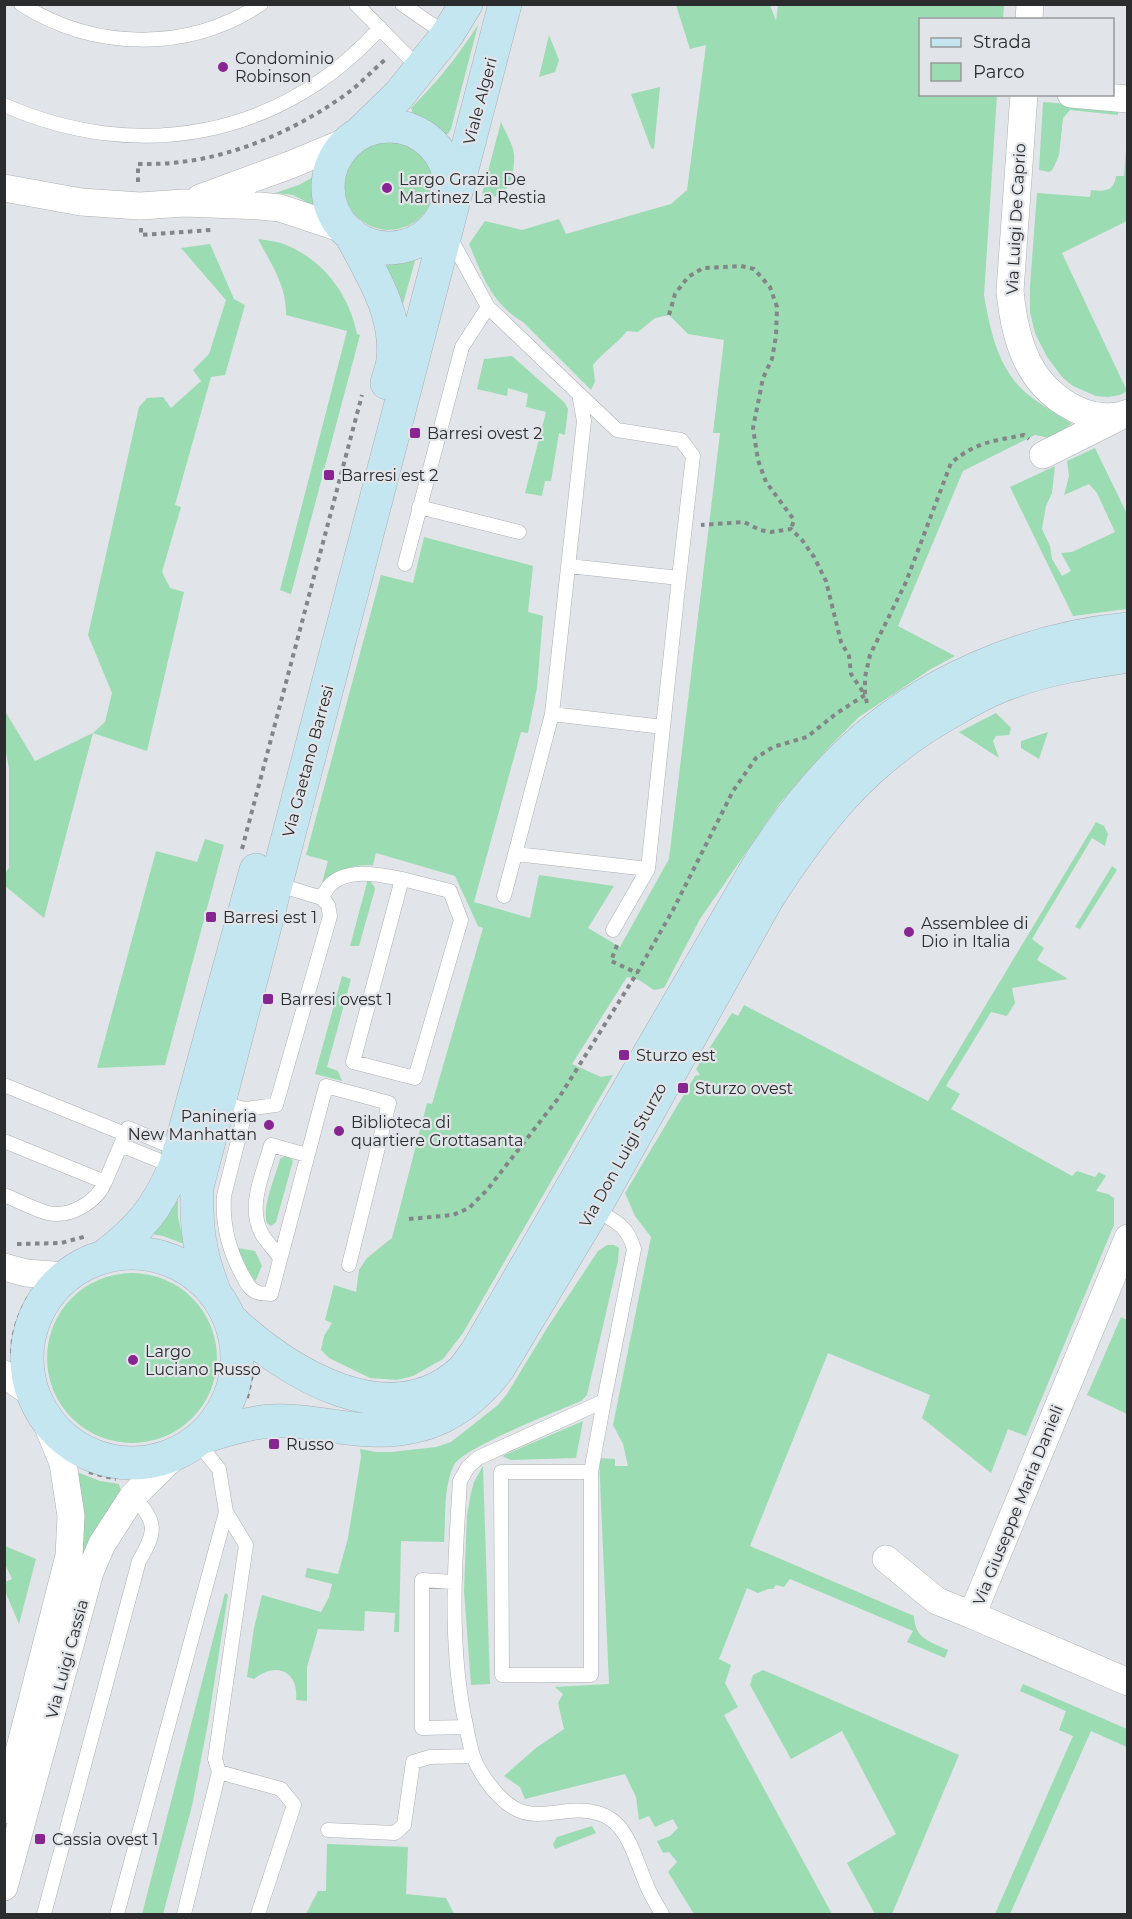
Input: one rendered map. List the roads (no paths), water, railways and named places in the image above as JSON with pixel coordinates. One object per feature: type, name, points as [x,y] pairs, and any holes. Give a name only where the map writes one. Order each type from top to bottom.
[{"type":"street","points":[[184,203],[290,165],[355,136],[373,128],[387,125],[401,127],[426,138],[436,148],[446,166],[450,186],[446,209],[414,242],[401,246],[374,246],[361,241],[348,231],[338,220],[332,208],[328,184],[330,171],[334,159],[355,136],[399,95],[409,58],[447,35],[466,4]]},
{"type":"street","name":"Viale Algeri","points":[[446,209],[505,4]]},
{"type":"street","name":"Via Luigi De Caprio","points":[[1024,96],[1010,291],[1012,316],[1018,343],[1029,365],[1046,388],[1066,405],[1092,416],[1124,414]]},
{"type":"street","points":[[1094,96],[1128,99]]},
{"type":"street","points":[[6,187],[81,201],[140,206],[184,203],[280,208],[348,231]]},
{"type":"street","name":"Via Gaetano Barresi","points":[[214,1291],[202,1260],[196,1219],[197,1187],[232,1106],[276,884],[450,276],[446,209]]},
{"type":"street","name":"Via Gaetano Barresi","points":[[106,1256],[128,1238],[149,1214],[159,1200],[178,1159],[393,362],[393,336],[385,304],[375,278],[348,231]]},
{"type":"street","points":[[1043,455],[1124,414]]},
{"type":"street","name":"Via Don Luigi Sturzo","points":[[241,1329],[287,1364],[330,1386],[361,1397],[383,1400],[421,1394],[440,1386],[462,1371],[482,1342],[761,861],[788,820],[825,777],[876,730],[915,702],[959,676],[1003,658],[1051,643],[1128,629]]},
{"type":"street","name":"Via Don Luigi Sturzo","points":[[23,1390],[55,1430],[71,1444],[111,1461],[133,1463],[154,1461],[202,1440],[270,1421],[371,1430],[400,1428],[432,1421],[466,1403],[483,1388],[498,1369],[594,1209],[767,899],[825,815],[872,766],[900,743],[980,695],[1012,681],[1049,671],[1128,656]]},
{"type":"street","name":"Via Giuseppe Maria Danieli","points":[[1128,1238],[972,1616],[1128,1682]]},
{"type":"street","points":[[4,1267],[26,1273],[55,1275],[106,1256],[129,1252],[153,1254],[176,1262],[196,1274],[214,1291],[241,1329],[236,1340],[238,1361],[235,1383],[228,1402],[217,1421],[202,1440]]},
{"type":"street","points":[[23,1390],[28,1374],[27,1352],[30,1330],[38,1310],[50,1292],[55,1275]]},
{"type":"street","name":"Via Luigi Cassia","points":[[4,1810],[69,1556],[71,1516],[63,1462],[23,1390]]},
{"type":"street","name":"Via Luigi Cassia","points":[[4,1887],[90,1572],[102,1544],[133,1496],[202,1440]]},
{"type":"street","points":[[886,1559],[937,1601],[972,1616]]},
{"type":"lane","points":[[21,4],[46,18],[77,30],[109,38],[143,40],[176,37],[209,30],[261,4]]},
{"type":"lane","points":[[356,4],[409,58]]},
{"type":"lane","points":[[402,4],[447,35]]},
{"type":"lane","points":[[4,105],[49,122],[96,133],[132,136],[168,135],[215,128],[261,113],[304,92],[343,64],[380,28]]},
{"type":"lane","points":[[450,276],[488,307],[617,430],[681,440],[693,456],[648,869],[613,930]]},
{"type":"lane","points":[[405,564],[462,347],[488,307]]},
{"type":"lane","points":[[504,896],[552,714],[584,421],[579,394]]},
{"type":"lane","points":[[419,507],[519,532]]},
{"type":"lane","points":[[569,566],[680,578]]},
{"type":"lane","points":[[552,714],[663,727]]},
{"type":"lane","points":[[516,854],[648,869]]},
{"type":"lane","points":[[322,898],[330,885],[344,878],[370,874],[402,879],[450,891],[460,920],[415,1078],[353,1062],[402,879]]},
{"type":"lane","points":[[276,884],[322,898],[328,905],[330,916],[276,1105],[232,1106],[223,1211],[226,1236],[234,1261],[249,1287],[257,1293],[271,1294],[326,1086],[390,1103],[349,1265]]},
{"type":"lane","points":[[4,1085],[123,1140]]},
{"type":"lane","points":[[4,1195],[58,1214],[77,1209],[94,1199],[102,1191],[128,1128],[178,1159]]},
{"type":"lane","points":[[4,1140],[105,1182]]},
{"type":"lane","points":[[280,1258],[262,1234],[255,1216],[256,1197],[271,1145],[307,1155]]},
{"type":"lane","points":[[591,1472],[501,1472],[502,1675],[591,1675],[591,1472],[634,1249],[630,1235],[620,1224],[594,1209]]},
{"type":"lane","points":[[604,1401],[478,1458],[468,1467],[460,1480],[453,1582],[459,1688],[473,1756],[500,1799],[517,1810],[537,1815],[576,1810],[601,1813],[618,1825],[630,1841],[648,1888],[662,1914]]},
{"type":"lane","points":[[184,1914],[219,1772],[216,1759],[246,1545],[226,1512],[219,1469],[202,1440]]},
{"type":"lane","points":[[44,1914],[139,1562],[149,1545],[153,1530],[147,1510],[133,1496]]},
{"type":"lane","points":[[117,1914],[226,1512]]},
{"type":"lane","points":[[453,1582],[422,1580],[422,1728],[466,1727]]},
{"type":"lane","points":[[328,1830],[395,1833],[404,1825],[413,1762],[430,1757],[473,1756]]},
{"type":"lane","points":[[219,1772],[281,1789],[294,1805],[258,1914]]},
{"type":"place","name":"Condominio Robinson","points":[[223,67]]},
{"type":"place","name":"Largo Grazia De Martinez La Restia","points":[[387,188]]},
{"type":"place","name":"Barresi ovest 2","points":[[415,433]]},
{"type":"place","name":"Barresi est 2","points":[[329,475]]},
{"type":"place","name":"Barresi est 1","points":[[211,917]]},
{"type":"place","name":"Assemblee di Dio in Italia","points":[[909,932]]},
{"type":"place","name":"Barresi ovest 1","points":[[268,999]]},
{"type":"place","name":"Sturzo est","points":[[624,1055]]},
{"type":"place","name":"Sturzo ovest","points":[[683,1088]]},
{"type":"place","name":"Panineria New Manhattan","points":[[269,1125]]},
{"type":"place","name":"Biblioteca di quartiere Grottasanta","points":[[339,1131]]},
{"type":"place","name":"Largo Luciano Russo","points":[[133,1360]]},
{"type":"place","name":"Russo","points":[[274,1444]]},
{"type":"place","name":"Cassia ovest 1","points":[[40,1839]]}]
